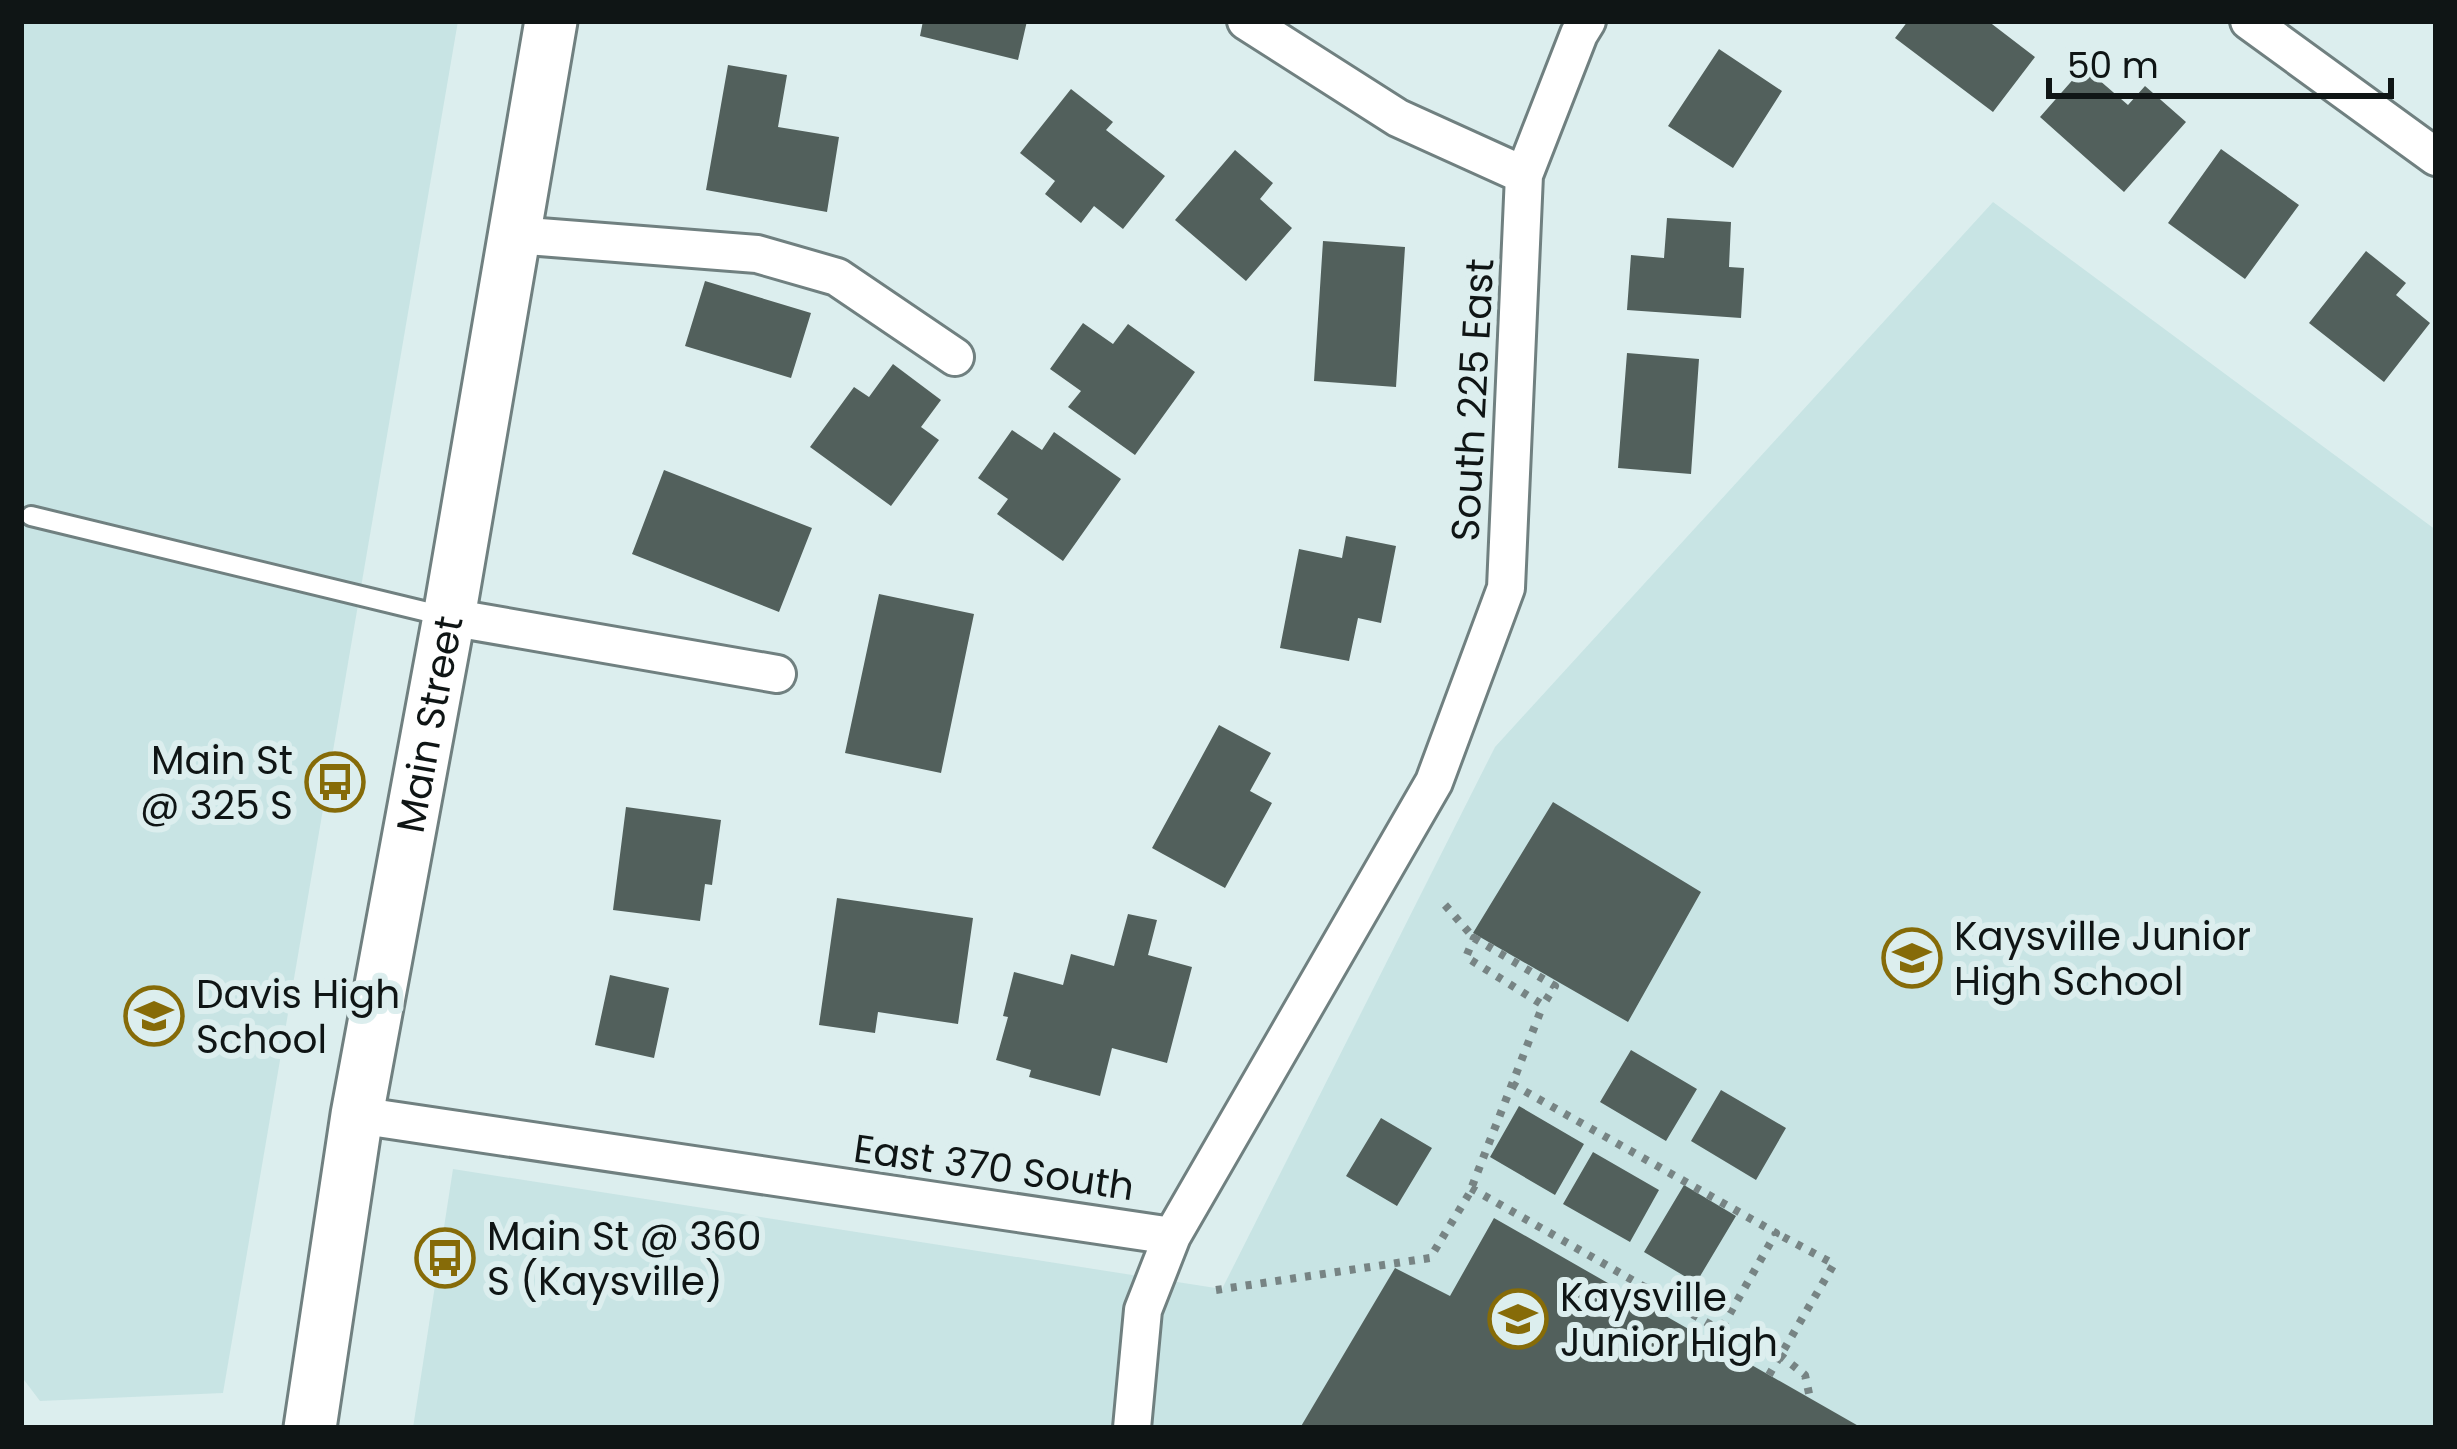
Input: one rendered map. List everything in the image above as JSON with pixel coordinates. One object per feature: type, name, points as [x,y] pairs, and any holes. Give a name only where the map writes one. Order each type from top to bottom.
[{"type":"main road","name":"Main Street","points":[[310,1428],[357,1115],[449,617],[551,21]]},
{"type":"street","points":[[1246,21],[1398,118],[1524,175]]},
{"type":"street","name":"South 225 East","points":[[1434,782],[1506,588],[1524,175],[1587,21]]},
{"type":"street","points":[[2249,21],[2436,157]]},
{"type":"street","points":[[514,235],[757,254],[837,277],[955,357]]},
{"type":"street","points":[[449,617],[777,674]]},
{"type":"street","name":"East 370 South","points":[[357,1115],[1172,1236],[1434,782]]},
{"type":"street","points":[[1132,1428],[1143,1310],[1172,1236]]},
{"type":"lane","points":[[31,516],[449,617]]},
{"type":"path","points":[[1216,1290],[1430,1258],[1471,1188],[1555,986],[1474,938],[1445,904]]},
{"type":"path","points":[[1474,938],[1466,957],[1543,1006]]},
{"type":"path","points":[[1512,1084],[1834,1264],[1769,1375]]},
{"type":"path","points":[[1471,1188],[1720,1330]]},
{"type":"path","points":[[1713,1343],[1776,1233]]},
{"type":"path","points":[[1780,1355],[1805,1375],[1810,1399]]},
{"type":"shaded area","name":"Davis High School","points":[[21,21],[458,21],[223,1393],[40,1401],[21,1376]]},
{"type":"shaded area","name":"Kaysville Junior High School","points":[[1993,202],[2436,530],[2436,1428],[413,1428],[453,1169],[1222,1289],[1495,747]]},
{"type":"building","points":[[923,21],[1027,21],[1018,60],[920,36]]},
{"type":"building","points":[[1908,21],[1988,21],[2035,57],[1993,112],[1895,38]]},
{"type":"building","points":[[1719,49],[1782,91],[1733,168],[1668,126]]},
{"type":"building","points":[[728,65],[787,75],[778,127],[839,137],[827,212],[706,190]]},
{"type":"building","points":[[2084,67],[2128,105],[2145,86],[2186,122],[2124,192],[2040,117]]},
{"type":"building","points":[[1071,89],[1113,122],[1106,130],[1165,176],[1123,229],[1094,206],[1081,223],[1045,194],[1055,181],[1020,153]]},
{"type":"building","points":[[2221,149],[2299,205],[2245,279],[2168,223]]},
{"type":"building","points":[[1235,150],[1273,183],[1260,199],[1292,228],[1246,281],[1175,220]]},
{"type":"building","points":[[1667,218],[1731,222],[1729,267],[1744,268],[1741,318],[1627,310],[1631,255],[1664,258]]},
{"type":"building","points":[[1323,241],[1405,247],[1396,387],[1314,381]]},
{"type":"building","points":[[2366,251],[2406,283],[2396,295],[2430,323],[2384,382],[2309,323]]},
{"type":"building","points":[[705,281],[811,313],[791,378],[685,346]]},
{"type":"building","points":[[1083,323],[1113,344],[1128,324],[1195,372],[1135,455],[1068,407],[1081,391],[1050,369]]},
{"type":"building","points":[[1627,353],[1699,359],[1691,474],[1618,468]]},
{"type":"building","points":[[893,364],[941,400],[921,427],[939,440],[891,506],[810,447],[854,387],[869,397]]},
{"type":"building","points":[[1012,430],[1042,450],[1054,432],[1121,479],[1063,561],[997,514],[1008,499],[978,478]]},
{"type":"building","points":[[664,470],[812,528],[779,612],[632,554]]},
{"type":"building","points":[[1346,536],[1396,546],[1381,623],[1358,618],[1349,661],[1280,648],[1299,549],[1342,558]]},
{"type":"building","points":[[879,594],[974,614],[941,773],[845,753]]},
{"type":"building","points":[[1219,725],[1271,753],[1250,791],[1272,803],[1225,888],[1152,848]]},
{"type":"building","points":[[1553,802],[1701,892],[1628,1022],[1473,933]]},
{"type":"building","points":[[626,807],[721,820],[712,885],[705,884],[700,921],[613,910]]},
{"type":"building","points":[[837,898],[973,918],[958,1024],[878,1012],[875,1033],[819,1025]]},
{"type":"building","points":[[1128,914],[1157,920],[1148,955],[1192,967],[1167,1063],[1112,1048],[1100,1096],[1029,1077],[1031,1070],[996,1060],[1014,972],[1063,985],[1071,954],[1114,966]]},
{"type":"building","points":[[610,975],[669,988],[654,1058],[595,1045]]},
{"type":"building","points":[[1631,1050],[1697,1089],[1666,1141],[1600,1102]]},
{"type":"building","points":[[1721,1090],[1786,1128],[1756,1180],[1691,1141]]},
{"type":"building","points":[[1519,1106],[1584,1144],[1555,1195],[1490,1157]]},
{"type":"building","points":[[1381,1118],[1432,1148],[1397,1206],[1346,1176]]},
{"type":"building","points":[[1593,1152],[1659,1190],[1630,1242],[1563,1204]]},
{"type":"building","points":[[1684,1185],[1736,1216],[1696,1283],[1644,1252]]},
{"type":"building","name":"Kaysville Junior High","points":[[1494,1218],[1862,1428],[1300,1428],[1395,1268],[1450,1296]]},
{"type":"place","name":"Main St @ 325 S","points":[[335,782]]},
{"type":"place","name":"Kaysville Junior High School","points":[[1912,958]]},
{"type":"place","name":"Davis High School","points":[[154,1016]]},
{"type":"place","name":"Main St @ 360 S (Kaysville)","points":[[445,1258]]},
{"type":"place","name":"Kaysville Junior High","points":[[1518,1319]]}]
